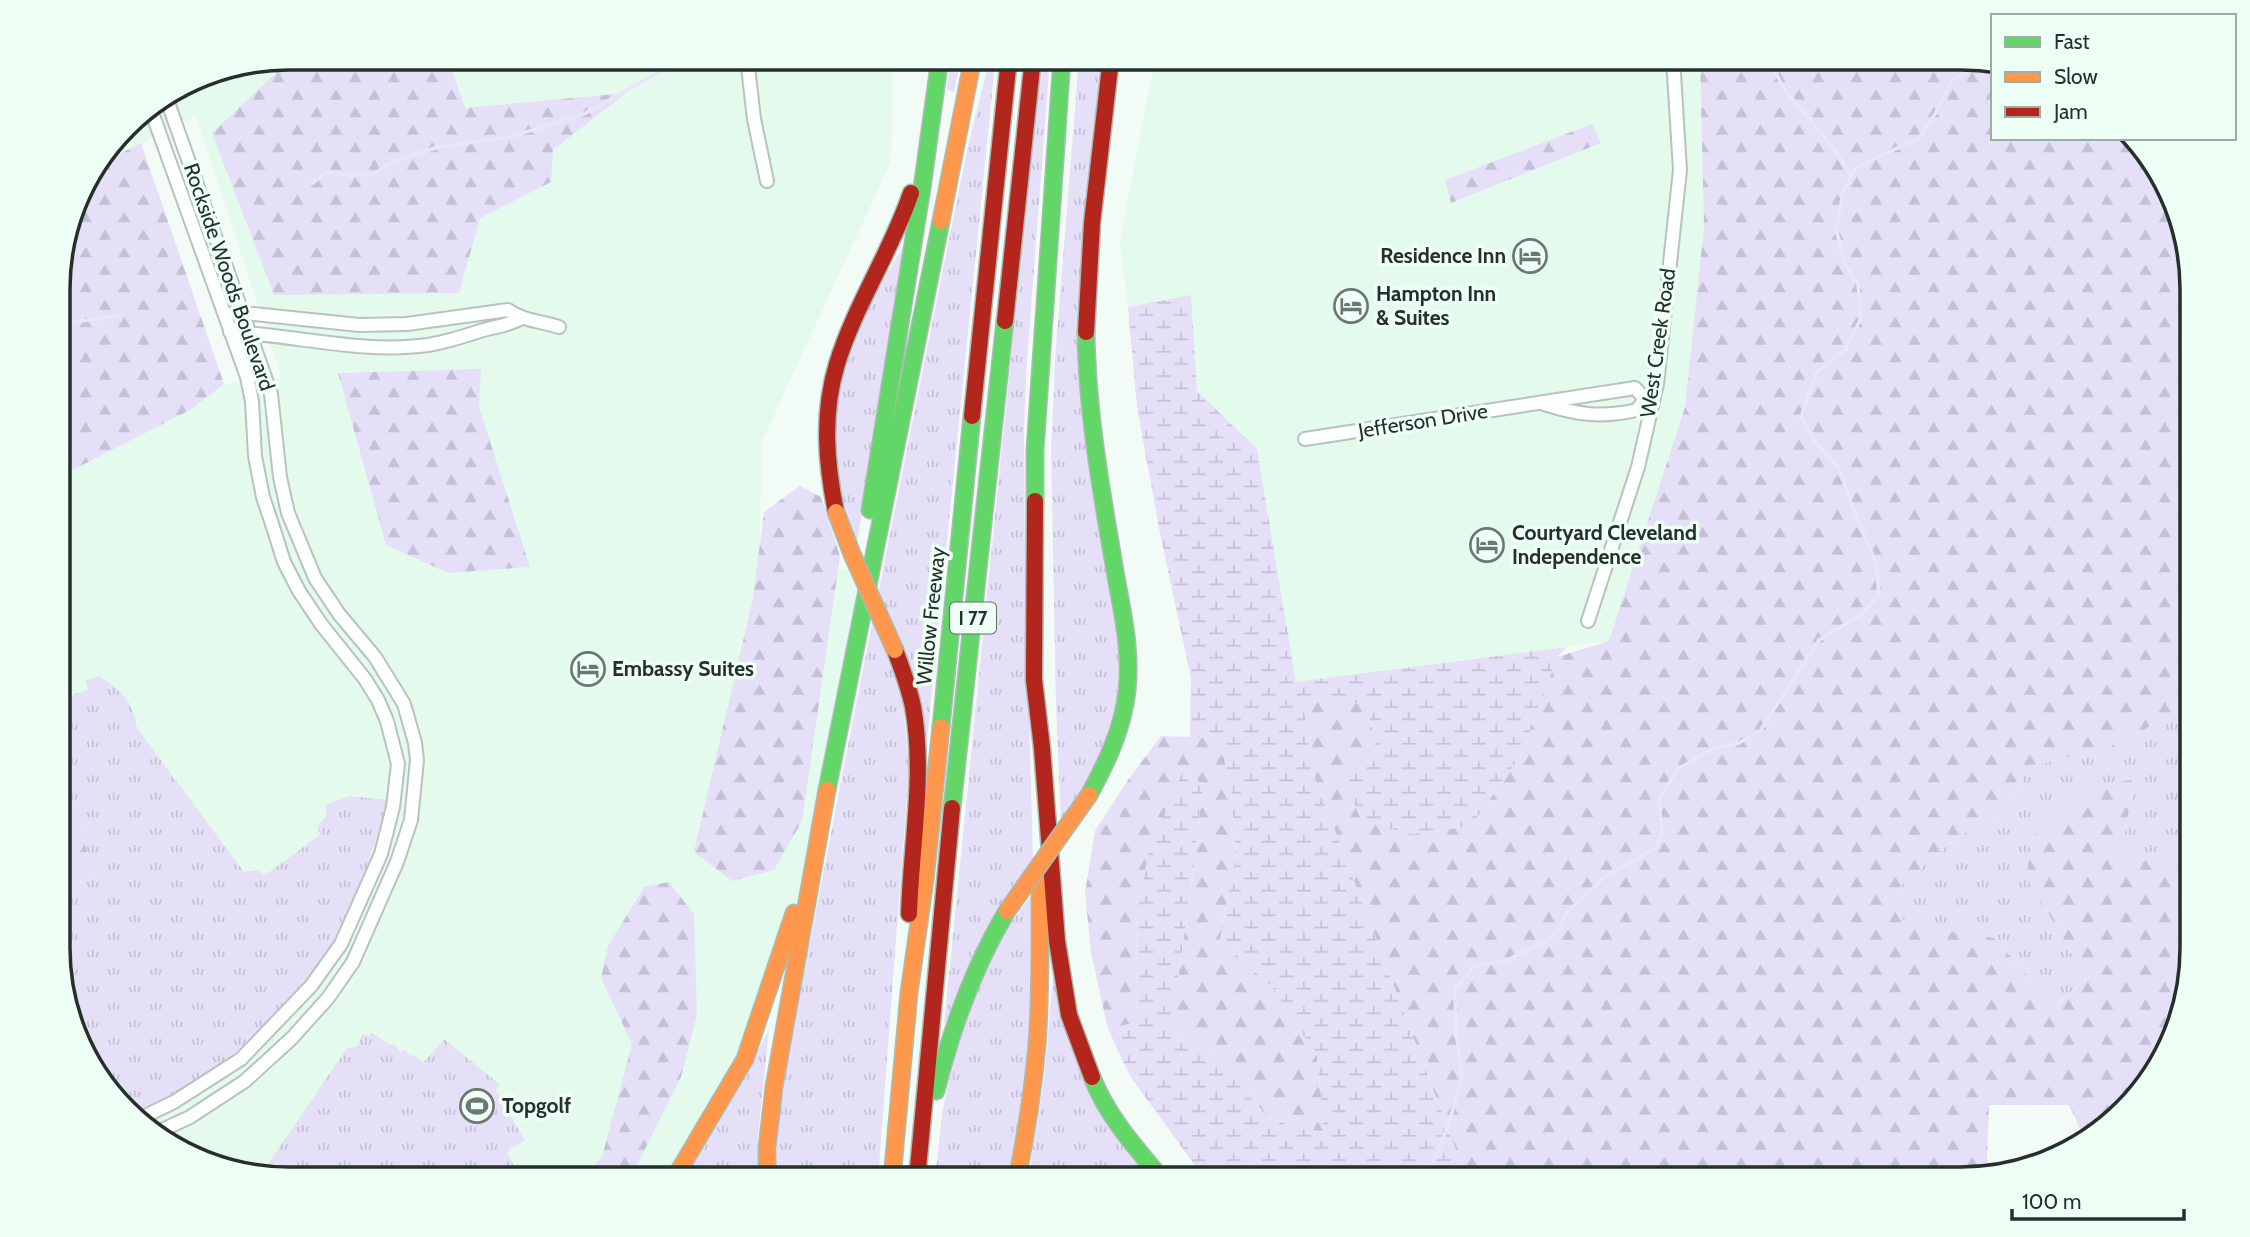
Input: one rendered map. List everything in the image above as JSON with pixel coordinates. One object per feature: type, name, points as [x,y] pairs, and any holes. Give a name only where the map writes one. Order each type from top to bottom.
[{"type":"highway","points":[[856,634],[859,583],[938,70]]},
{"type":"highway","points":[[767,1167],[774,1087],[814,851],[971,70]]},
{"type":"highway","name":"Willow Freeway","points":[[893,1167],[909,993],[925,880],[1008,70]]},
{"type":"highway","name":"Willow Freeway","points":[[919,1167],[939,933],[1032,70]]},
{"type":"highway","points":[[1061,70],[1035,450],[1034,680],[1057,942],[1069,1015],[1084,1057],[1109,1110],[1128,1139],[1152,1167]]},
{"type":"highway","points":[[1057,125],[1066,70]]},
{"type":"highway","points":[[921,1167],[944,1059],[960,1005],[980,956],[1006,911],[1089,794],[1103,769],[1115,738],[1127,693],[1125,618],[1112,558],[1093,440],[1086,322],[1110,70]]},
{"type":"highway","points":[[909,993],[909,889],[918,750],[914,713],[909,689],[895,650],[836,512],[829,483],[826,428],[828,402],[836,366],[905,212],[930,120]]},
{"type":"highway","points":[[1019,1167],[1032,1091],[1041,976],[1039,806],[1042,748]]},
{"type":"highway","points":[[681,1167],[745,1059],[814,851]]},
{"type":"street","points":[[748,70],[754,119],[767,180]]},
{"type":"street","name":"West Creek Road","points":[[1588,621],[1638,467],[1649,398],[1657,384],[1680,170],[1675,70]]},
{"type":"street","name":"Rockside Woods Boulevard","points":[[166,1128],[190,1117],[245,1080],[292,1038],[328,998],[353,962],[402,849],[412,814],[417,760],[404,704],[375,657],[339,614],[315,578],[288,513],[280,477],[271,394],[169,106]]},
{"type":"street","name":"Rockside Woods Boulevard","points":[[154,117],[247,376],[252,401],[258,477],[284,562],[321,624],[378,699],[387,721],[398,764],[393,807],[383,843]]},
{"type":"street","points":[[224,313],[242,312],[359,325],[407,324],[508,310],[520,319],[541,321],[559,327]]},
{"type":"street","points":[[230,332],[371,346],[419,346],[444,342],[489,328],[506,327],[520,319]]},
{"type":"street","points":[[439,320],[444,342]]},
{"type":"street","name":"Jefferson Drive","points":[[1305,439],[1635,388],[1649,398],[1637,410],[1596,415],[1583,415],[1540,403]]},
{"type":"street","points":[[148,1115],[174,1102],[241,1059],[311,986],[341,944],[383,843],[402,849]]},
{"type":"shaded area","points":[[275,70],[893,70],[891,161],[762,441],[759,568],[871,570],[815,851],[745,1059],[681,1167],[289,1167],[233,1160],[192,1144],[145,1113],[115,1081],[87,1032],[77,1004],[70,948],[70,895],[93,869],[70,799],[70,471],[189,410],[224,384],[282,378],[196,116],[114,157],[134,134],[156,115],[192,93],[233,77]]},
{"type":"shaded area","points":[[1153,70],[1700,70],[1704,227],[1685,407],[1609,641],[1296,683],[1257,449],[1197,391],[1191,296],[1128,307],[1120,241]]},
{"type":"green space","points":[[279,70],[452,70],[465,108],[626,93],[553,150],[551,182],[480,218],[459,293],[274,295],[212,133]]},
{"type":"green space","points":[[949,70],[959,70],[954,92],[947,90]]},
{"type":"green space","points":[[987,70],[994,70],[924,769],[879,590],[967,150]]},
{"type":"green space","points":[[1040,70],[1049,70],[1024,426],[1033,861],[944,1025]]},
{"type":"green space","points":[[1078,70],[1105,70],[1085,247],[1120,638],[1117,702],[1096,767],[1061,822],[1051,450],[1056,347]]},
{"type":"green space","points":[[1700,70],[1975,70],[1991,72],[1991,140],[2121,140],[2151,180],[2173,233],[2180,289],[2180,712],[2110,746],[2028,768],[2011,806],[1953,840],[1885,900],[1909,926],[1994,938],[2055,1007],[2086,978],[2027,877],[2031,837],[2085,790],[2135,779],[2119,862],[2180,856],[2178,976],[2173,1004],[2163,1032],[2143,1069],[2126,1092],[2105,1113],[2081,1131],[2069,1105],[1989,1105],[1989,1165],[1462,1167],[1312,770],[1302,695],[1366,705],[1376,743],[1412,834],[1471,826],[1524,750],[1557,657],[1609,641],[1685,407],[1704,227]]},
{"type":"green space","points":[[1592,124],[1601,143],[1451,203],[1445,180]]},
{"type":"green space","points":[[141,143],[224,384],[190,410],[70,471],[70,275],[77,233],[87,205],[115,156]]},
{"type":"green space","points":[[906,241],[857,544],[840,492],[834,402],[867,308]]},
{"type":"green space","points":[[1191,295],[1197,391],[1257,449],[1296,682],[1567,647],[1557,657],[1524,750],[1471,826],[1412,834],[1362,822],[1343,779],[1376,743],[1366,705],[1302,695],[1312,770],[1462,1167],[1196,1167],[1130,1076],[1108,1029],[1138,1022],[1136,924],[1149,848],[1183,771],[1203,785],[1171,1025],[1226,1070],[1268,1117],[1299,1129],[1324,1131],[1317,1056],[1272,987],[1220,940],[1236,853],[1231,787],[1219,738],[1190,737],[1191,678],[1137,407],[1128,307]]},
{"type":"green space","points":[[481,369],[479,407],[530,567],[448,573],[386,545],[338,373]]},
{"type":"green space","points":[[800,486],[821,497],[840,556],[802,821],[774,870],[732,881],[694,852],[753,598],[764,512]]},
{"type":"green space","points":[[873,619],[901,683],[909,767],[879,1167],[776,1167],[779,1119],[792,1033]]},
{"type":"green space","points":[[100,676],[125,697],[137,728],[244,872],[257,870],[264,876],[321,834],[317,827],[326,816],[326,805],[349,796],[389,800],[357,895],[336,945],[315,974],[261,1034],[165,1103],[143,1111],[115,1081],[99,1057],[77,1004],[72,976],[70,895],[93,869],[70,799],[70,696],[88,690],[85,681]]},
{"type":"green space","points":[[2180,712],[2180,856],[2119,862],[2135,780],[2027,877],[2086,978],[2054,1007],[1994,938],[1909,926],[1885,900],[1953,840],[2011,806],[2027,768],[2110,746]]},
{"type":"green space","points":[[1161,736],[1219,738],[1231,787],[1236,853],[1220,940],[1272,987],[1317,1056],[1324,1132],[1299,1129],[1268,1117],[1226,1070],[1171,1025],[1203,785],[1184,772],[1136,924],[1138,1022],[1108,1029],[1091,952],[1085,893],[1095,831]]},
{"type":"green space","points":[[70,799],[93,869],[70,895]]},
{"type":"green space","points":[[669,882],[694,914],[697,1015],[681,1077],[636,1167],[592,1167],[602,1157],[632,1044],[601,978],[608,946],[644,887]]},
{"type":"green space","points":[[1032,894],[1028,1079],[1013,1167],[936,1167],[942,1114],[953,1062],[974,998],[1000,938]]},
{"type":"green space","points":[[1053,976],[1144,1167],[1030,1167],[1044,1080]]},
{"type":"green space","points":[[769,1030],[758,1136],[758,1167],[689,1167],[709,1139]]},
{"type":"green space","points":[[371,1032],[390,1045],[393,1044],[401,1052],[404,1050],[412,1057],[414,1055],[423,1063],[444,1039],[499,1084],[496,1090],[525,1141],[509,1149],[508,1155],[514,1167],[267,1165],[347,1048],[357,1047],[363,1034],[369,1036]]},
{"type":"waterway","points":[[313,183],[326,172],[373,174],[396,160],[439,147],[510,137],[584,114],[666,70]]},
{"type":"waterway","points":[[1774,70],[1784,89],[1835,150],[1851,176]]},
{"type":"waterway","points":[[1432,1167],[1450,1120],[1462,1075],[1456,1033],[1455,988],[1475,966],[1505,961],[1546,941],[1559,928],[1567,912],[1606,876],[1656,848],[1662,833],[1659,800],[1677,770],[1709,750],[1739,743],[1760,731],[1819,640],[1862,614],[1879,594],[1876,563],[1840,470],[1814,440],[1801,417],[1816,373],[1846,349],[1861,318],[1858,284],[1845,264],[1836,229],[1843,193],[1855,168],[1919,138],[1937,111],[1951,81],[1971,70]]},
{"type":"waterway","points":[[70,323],[120,315]]},
{"type":"traffic: fast","points":[[870,510],[938,70]]},
{"type":"traffic: fast","points":[[1035,501],[1035,450],[1061,70]]},
{"type":"traffic: fast","points":[[827,790],[941,221]]},
{"type":"traffic: fast","points":[[952,808],[1005,321]]},
{"type":"traffic: fast","points":[[1086,332],[1095,446],[1128,657],[1127,691],[1118,731],[1089,795]]},
{"type":"traffic: fast","points":[[941,727],[972,416]]},
{"type":"traffic: fast","points":[[936,1091],[965,998],[1007,911]]},
{"type":"traffic: fast","points":[[1092,1077],[1114,1118],[1152,1167]]},
{"type":"traffic: slow","points":[[941,221],[971,70]]},
{"type":"traffic: slow","points":[[836,512],[895,650]]},
{"type":"traffic: slow","points":[[893,1167],[909,993],[925,880],[941,727]]},
{"type":"traffic: slow","points":[[767,1167],[774,1087],[827,790]]},
{"type":"traffic: slow","points":[[1007,911],[1089,795]]},
{"type":"traffic: slow","points":[[1019,1167],[1037,1045],[1040,882]]},
{"type":"traffic: slow","points":[[681,1167],[745,1059],[794,913]]},
{"type":"traffic: jam","points":[[972,416],[1008,70]]},
{"type":"traffic: jam","points":[[1005,321],[1032,70]]},
{"type":"traffic: jam","points":[[1086,332],[1092,223],[1110,70]]},
{"type":"traffic: jam","points":[[836,512],[827,438],[832,382],[853,321],[894,236],[911,193]]},
{"type":"traffic: jam","points":[[1035,501],[1034,680],[1057,941],[1069,1015],[1092,1077]]},
{"type":"traffic: jam","points":[[895,650],[911,700],[918,758],[909,914]]},
{"type":"traffic: jam","points":[[918,1167],[952,808]]},
{"type":"place","name":"Residence Inn","points":[[1530,256]]},
{"type":"place","name":"Hampton Inn & Suites","points":[[1351,306]]},
{"type":"place","name":"Courtyard Cleveland Independence","points":[[1487,545]]},
{"type":"place","name":"Embassy Suites","points":[[588,669]]},
{"type":"place","name":"Topgolf","points":[[477,1106]]}]
